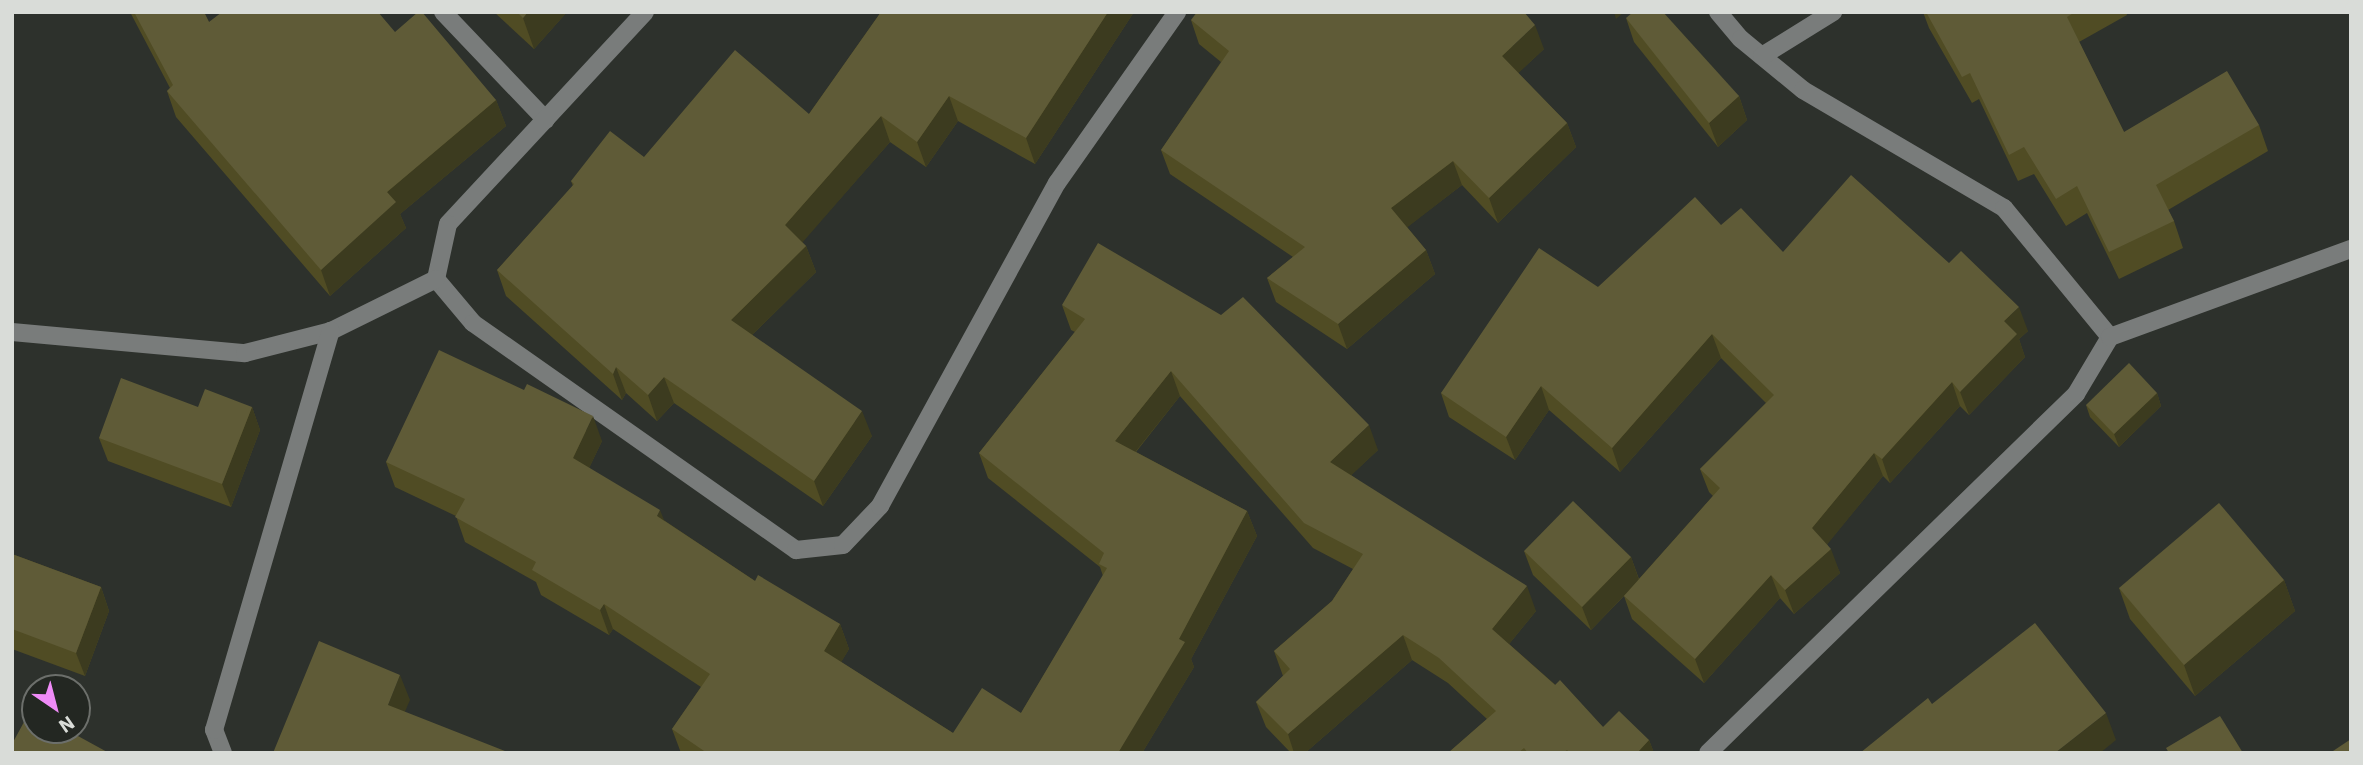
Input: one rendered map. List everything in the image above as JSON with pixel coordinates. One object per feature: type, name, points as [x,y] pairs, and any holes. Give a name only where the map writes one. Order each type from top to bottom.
[{"type":"street","points":[[443,12],[546,120]]},
{"type":"street","points":[[436,279],[448,224],[645,12]]},
{"type":"street","points":[[436,279],[473,323],[796,550],[843,545],[880,506],[1057,183],[1177,12]]},
{"type":"street","points":[[1718,12],[1762,56],[1804,90],[2004,208],[2110,337]]},
{"type":"street","points":[[1762,56],[1833,12]]},
{"type":"street","points":[[1708,753],[2076,394],[2110,337],[2351,249]]},
{"type":"street","points":[[12,332],[245,353],[331,331],[436,279]]},
{"type":"street","points":[[223,753],[214,730],[331,331]]},
{"type":"building","points":[[134,12],[204,12],[209,22],[222,12],[378,12],[395,32],[418,12],[422,12],[496,100],[387,192],[396,202],[321,270],[167,91],[173,85]]},
{"type":"building","points":[[517,12],[528,12],[523,18]]},
{"type":"building","points":[[881,12],[1108,12],[1026,138],[949,96],[917,142],[881,116],[785,225],[806,246],[731,320],[862,411],[814,481],[664,377],[648,395],[616,367],[613,374],[497,270],[574,184],[571,181],[610,131],[644,157],[735,50],[809,114]]},
{"type":"building","points":[[1197,12],[1524,12],[1535,25],[1502,56],[1567,123],[1489,198],[1453,161],[1391,208],[1426,250],[1338,324],[1267,278],[1305,247],[1161,150],[1229,51],[1191,20]]},
{"type":"building","points":[[1633,12],[1663,12],[1739,96],[1709,123],[1626,18]]},
{"type":"building","points":[[1926,12],[2075,12],[2067,17],[2124,132],[2227,71],[2259,125],[2156,185],[2174,221],[2109,252],[2077,186],[2056,199],[2024,147],[2009,155],[1970,73],[1962,77]]},
{"type":"building","points":[[1851,175],[1949,263],[1961,251],[2019,307],[2004,321],[2017,334],[1960,392],[1952,382],[1882,459],[1874,453],[1812,528],[1831,549],[1785,590],[1771,575],[1695,659],[1624,596],[1720,488],[1700,469],[1774,395],[1712,334],[1612,448],[1541,386],[1506,437],[1441,393],[1539,248],[1598,287],[1695,197],[1721,225],[1741,208],[1783,252]]},
{"type":"building","points":[[1098,243],[1221,315],[1243,297],[1369,425],[1330,462],[1527,586],[1492,629],[1555,685],[1560,680],[1603,727],[1619,711],[1649,740],[1637,753],[1570,753],[1567,750],[1563,753],[1528,753],[1524,748],[1518,753],[1448,753],[1496,711],[1439,658],[1403,635],[1288,734],[1256,702],[1290,669],[1274,651],[1332,601],[1363,554],[1304,523],[1171,371],[1115,441],[1247,511],[1179,639],[1185,642],[1118,753],[707,753],[672,729],[710,674],[604,604],[600,610],[532,570],[536,562],[455,517],[465,499],[386,462],[439,350],[524,390],[527,384],[593,416],[573,458],[660,510],[657,516],[755,581],[758,575],[840,624],[824,651],[953,733],[982,688],[1021,713],[1107,568],[1099,564],[1104,553],[979,453],[1085,319],[1062,305]]},
{"type":"building","points":[[2129,363],[2157,393],[2114,434],[2086,405]]},
{"type":"building","points":[[121,378],[198,407],[205,389],[252,407],[222,484],[99,438]]},
{"type":"building","points":[[1573,501],[1631,557],[1582,607],[1524,551]]},
{"type":"building","points":[[2219,503],[2284,580],[2184,665],[2119,588]]},
{"type":"building","points":[[12,554],[101,587],[76,653],[12,629]]},
{"type":"building","points":[[2035,623],[2106,713],[2055,753],[1860,753],[1928,698],[1932,704]]},
{"type":"building","points":[[319,641],[400,675],[388,705],[510,753],[273,753]]},
{"type":"building","points":[[2220,716],[2243,753],[2169,753],[2166,748]]},
{"type":"building","points":[[21,728],[21,744],[91,743],[109,753],[12,753],[12,744]]},
{"type":"building","points":[[2351,739],[2351,753],[2330,753]]}]
